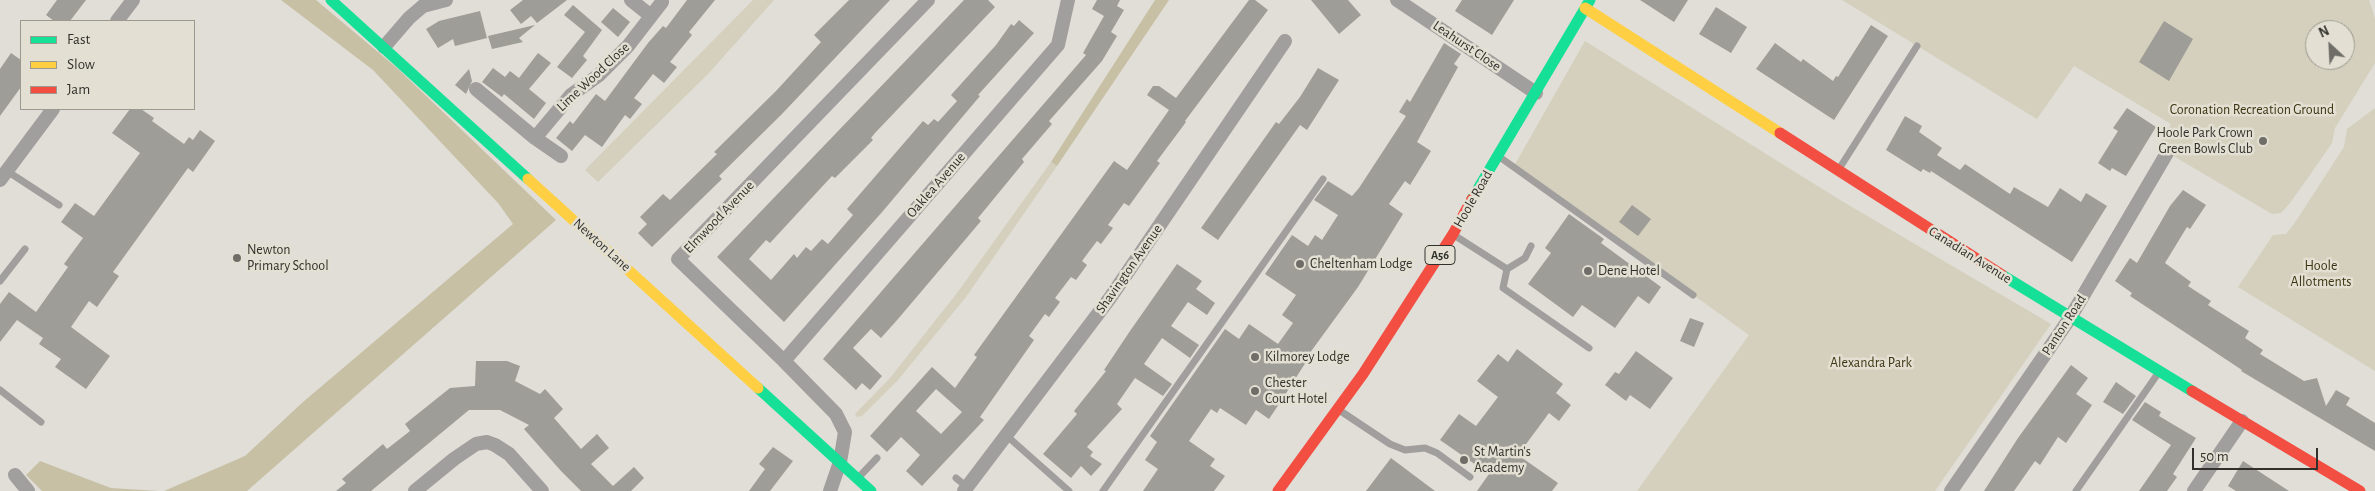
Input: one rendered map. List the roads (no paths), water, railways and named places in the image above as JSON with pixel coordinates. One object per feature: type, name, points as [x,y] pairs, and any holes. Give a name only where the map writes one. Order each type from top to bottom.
[{"type":"main road","name":"Newton Lane","points":[[331,0],[871,491]]},
{"type":"main road","name":"Hoole Road","points":[[1278,491],[1338,409],[1412,300],[1453,234],[1588,4]]},
{"type":"main road","name":"Canadian Avenue","points":[[1588,4],[1837,171],[2070,318],[2360,491]]},
{"type":"street","points":[[119,20],[133,0]]},
{"type":"street","points":[[630,0],[650,16]]},
{"type":"street","name":"Elmwood Avenue","points":[[830,491],[840,462],[845,432],[836,414],[784,361],[678,260],[928,0]]},
{"type":"street","name":"Oaklea Avenue","points":[[784,361],[1058,45],[1068,0]]},
{"type":"street","name":"Leahurst Close","points":[[1397,0],[1536,92]]},
{"type":"street","points":[[384,47],[408,18],[422,6],[441,1]]},
{"type":"street","name":"Lime Wood Close","points":[[535,138],[571,94],[599,75],[628,46],[662,2]]},
{"type":"street","name":"Shavington Avenue","points":[[963,485],[1007,436],[1110,298],[1285,41]]},
{"type":"street","points":[[476,89],[535,138],[561,156]]},
{"type":"street","points":[[3,175],[52,110]]},
{"type":"street","name":"Panton Road","points":[[1951,491],[2070,318],[2166,153]]},
{"type":"street","points":[[2194,491],[2242,421]]},
{"type":"street","points":[[415,491],[454,459],[476,444],[486,442],[495,445],[509,454],[542,491]]},
{"type":"street","points":[[15,475],[28,491]]},
{"type":"lane","points":[[1837,171],[1917,46]]},
{"type":"lane","points":[[1498,156],[1693,295]]},
{"type":"lane","points":[[3,175],[59,205]]},
{"type":"lane","points":[[1104,491],[1323,179]]},
{"type":"lane","points":[[1453,234],[1507,269]]},
{"type":"lane","points":[[1531,246],[1525,258],[1507,269],[1503,288],[1589,348]]},
{"type":"lane","points":[[0,281],[25,249]]},
{"type":"lane","points":[[2076,491],[2159,371]]},
{"type":"lane","points":[[0,390],[41,422]]},
{"type":"lane","points":[[1338,409],[1390,444],[1405,450],[1424,448],[1437,454],[1470,477]]},
{"type":"lane","points":[[1007,436],[1068,491]]},
{"type":"lane","points":[[858,478],[877,458]]},
{"type":"place","name":"Hoole Park Crown Green Bowls Club","points":[[2263,141]]},
{"type":"place","name":"Newton Primary School","points":[[237,258]]},
{"type":"place","name":"Cheltenham Lodge","points":[[1300,264]]},
{"type":"place","name":"Dene Hotel","points":[[1588,271]]},
{"type":"place","name":"Kilmorey Lodge","points":[[1255,357]]},
{"type":"place","name":"Chester Court Hotel","points":[[1255,391]]},
{"type":"place","name":"St Martin's Academy","points":[[1464,460]]},
{"type":"park label","name":"Coronation Recreation Ground","points":[[2252,110]]},
{"type":"park label","name":"Hoole Allotments","points":[[2321,274]]},
{"type":"park label","name":"Alexandra Park","points":[[1871,363]]}]
